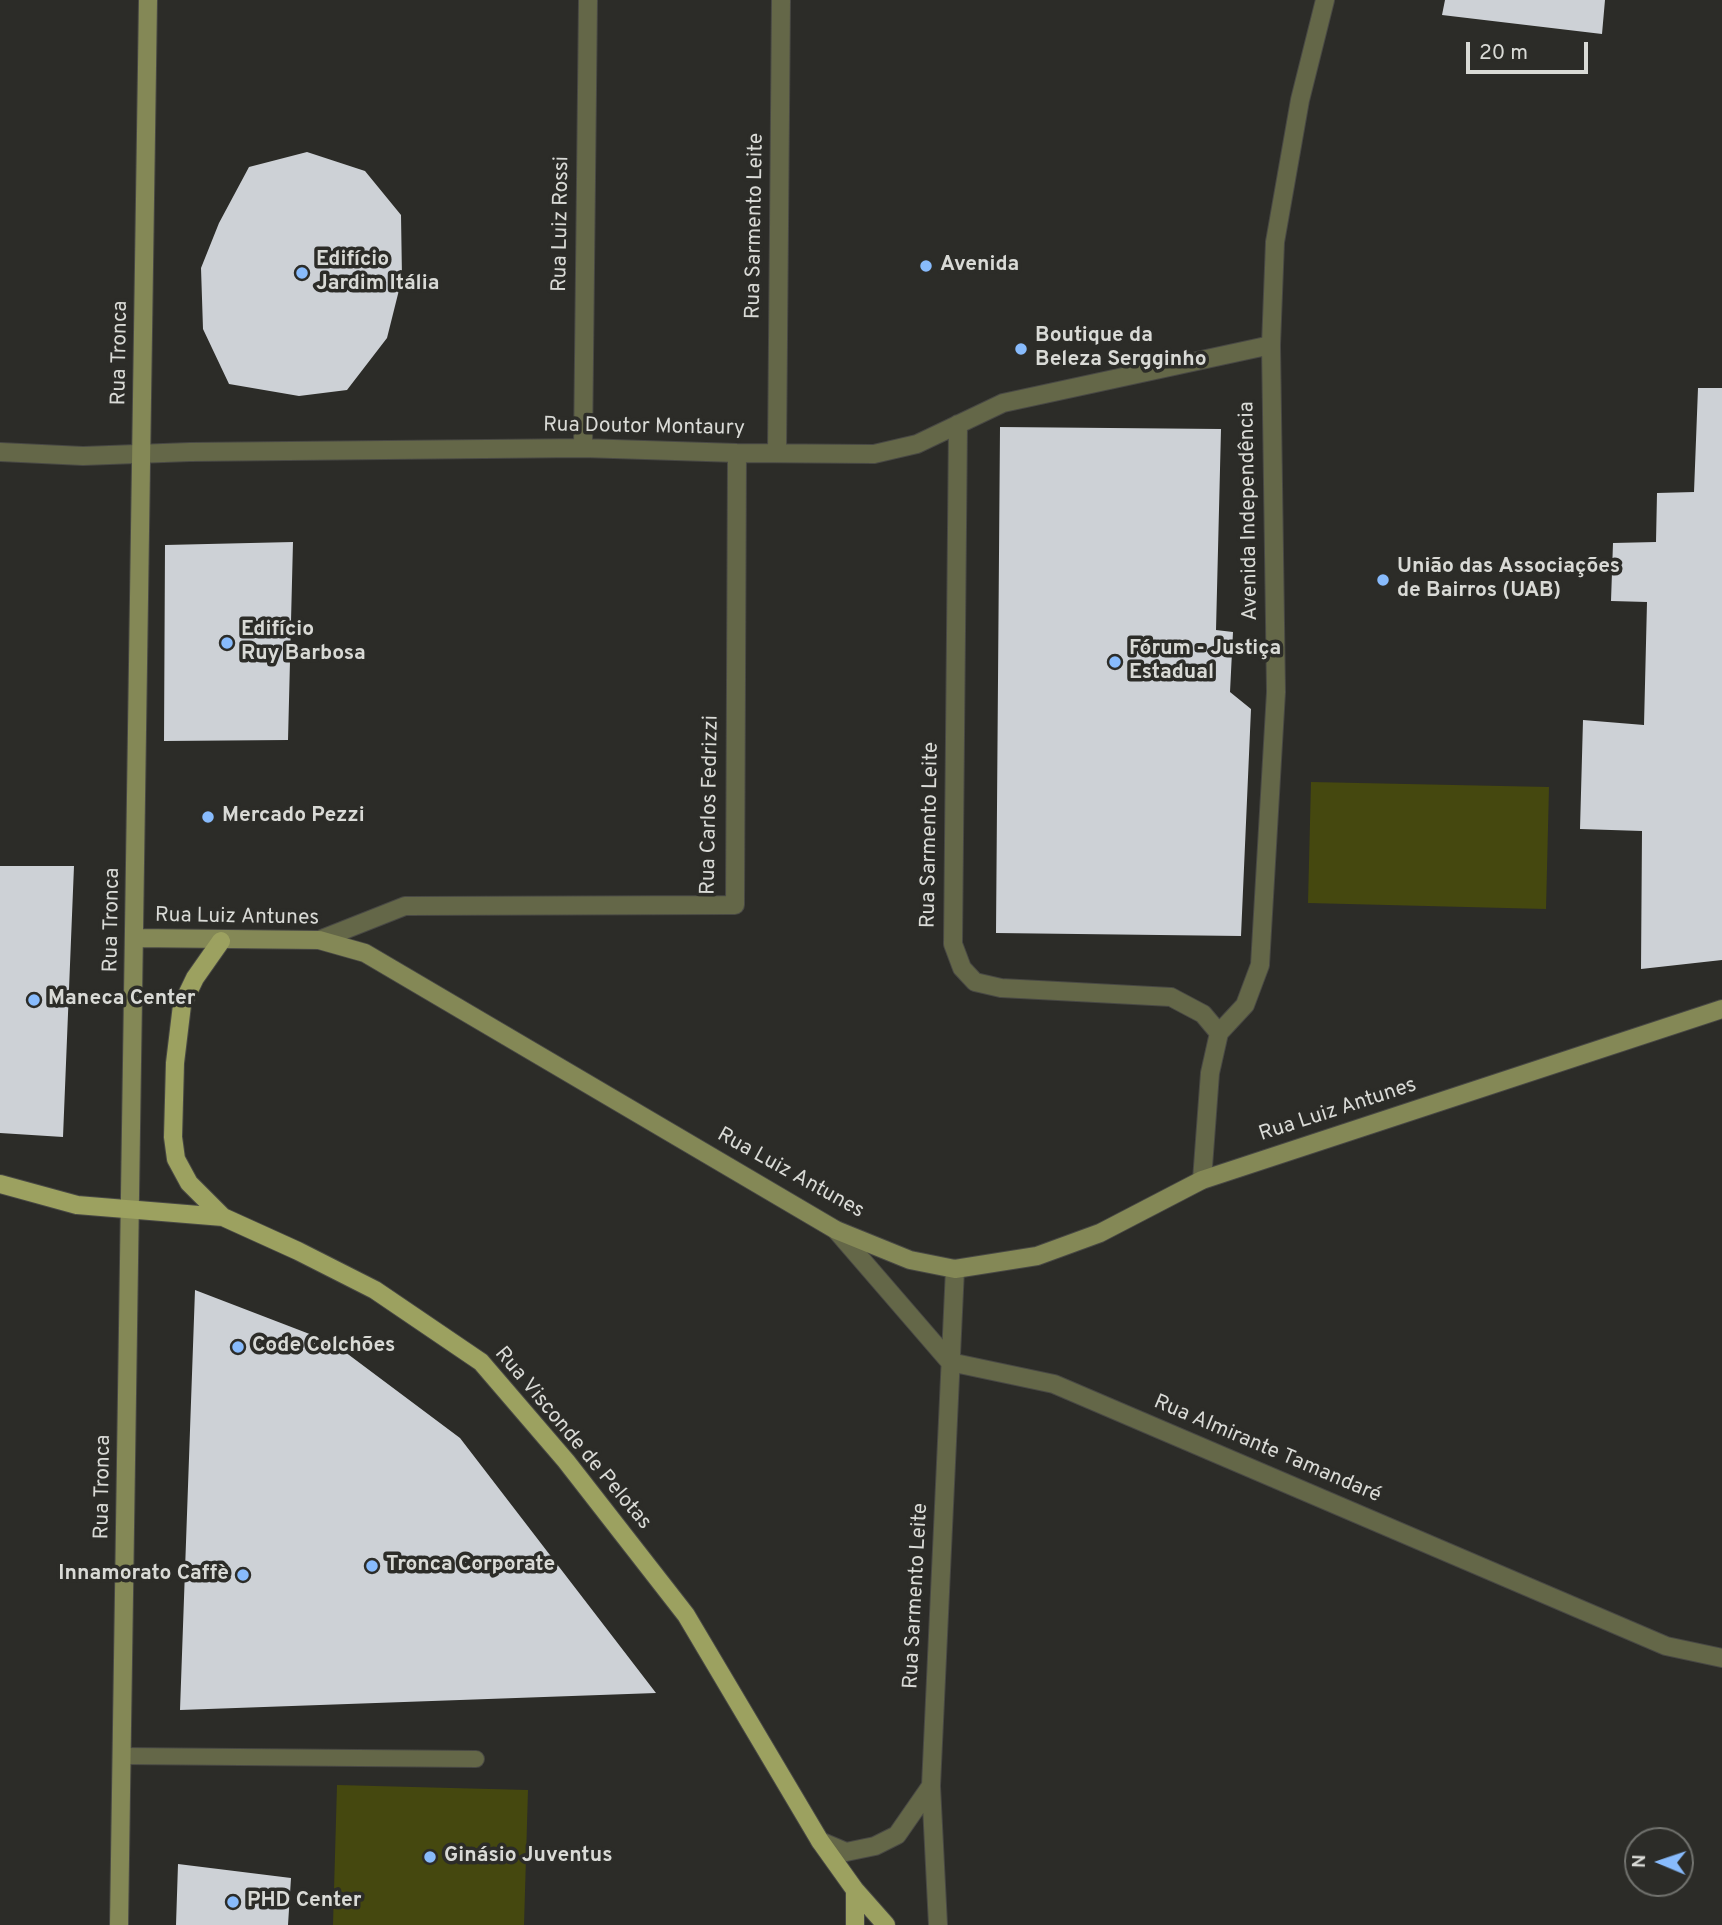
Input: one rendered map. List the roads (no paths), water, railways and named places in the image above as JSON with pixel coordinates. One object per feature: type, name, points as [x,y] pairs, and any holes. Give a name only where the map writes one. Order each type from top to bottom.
[{"type":"main road","points":[[221,941],[195,978],[183,1006],[175,1063],[173,1137],[176,1159],[189,1184],[222,1217]]},
{"type":"main road","name":"Rua Visconde de Pelotas","points":[[0,1184],[77,1205],[222,1217],[375,1290],[481,1362],[565,1461],[686,1615],[820,1842],[855,1890],[886,1925]]},
{"type":"main road","points":[[855,1890],[855,1925]]},
{"type":"street","name":"Rua Tronca","points":[[119,1925],[148,0]]},
{"type":"street","name":"Rua Luiz Rossi","points":[[583,448],[588,0]]},
{"type":"street","name":"Rua Sarmento Leite","points":[[777,453],[781,0]]},
{"type":"street","name":"Avenida Independência","points":[[1202,1180],[1210,1073],[1219,1033],[1245,1004],[1260,965],[1276,692],[1271,345],[1275,242],[1300,100],[1325,0]]},
{"type":"street","name":"Rua Doutor Montaury","points":[[0,452],[83,456],[583,448],[874,454],[917,444],[1003,404],[1271,345]]},
{"type":"street","name":"Rua Sarmento Leite","points":[[958,424],[953,944],[962,968],[975,982],[1001,988],[1171,997],[1203,1014],[1219,1033]]},
{"type":"street","name":"Rua Carlos Fedrizzi","points":[[319,940],[405,906],[735,905],[737,453]]},
{"type":"street","name":"Rua Luiz Antunes","points":[[135,938],[319,940],[365,953],[388,964],[836,1230],[911,1260],[955,1269],[1037,1256],[1100,1233],[1202,1180],[1722,1009]]},
{"type":"street","points":[[836,1230],[950,1362]]},
{"type":"street","name":"Rua Sarmento Leite","points":[[938,1925],[931,1786],[955,1269]]},
{"type":"street","name":"Rua Almirante Tamandaré","points":[[950,1362],[1055,1384],[1666,1646],[1722,1658]]},
{"type":"street","points":[[820,1842],[846,1852],[875,1846],[897,1835],[931,1786]]},
{"type":"lane","points":[[122,1756],[476,1759]]},
{"type":"place","name":"Avenida","points":[[926,266]]},
{"type":"place","name":"Edifício Jardim Itália","points":[[302,273]]},
{"type":"place","name":"Boutique da Beleza Sergginho","points":[[1021,349]]},
{"type":"place","name":"União das Associações de Bairros (UAB)","points":[[1383,580]]},
{"type":"place","name":"Edifício Ruy Barbosa","points":[[227,643]]},
{"type":"place","name":"Fórum - Justiça Estadual","points":[[1115,662]]},
{"type":"place","name":"Mercado Pezzi","points":[[208,817]]},
{"type":"place","name":"Maneca Center","points":[[34,1000]]},
{"type":"place","name":"Code Colchões","points":[[238,1347]]},
{"type":"place","name":"Tronca Corporate","points":[[372,1566]]},
{"type":"place","name":"Innamorato Caffè","points":[[243,1575]]},
{"type":"place","name":"Ginásio Juventus","points":[[430,1857]]},
{"type":"place","name":"PHD Center","points":[[233,1902]]}]
